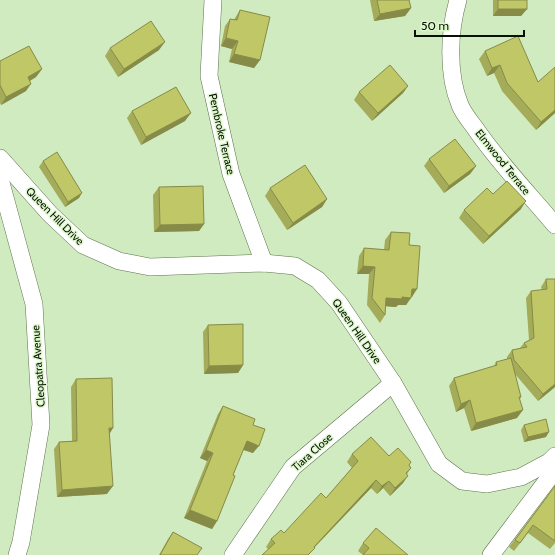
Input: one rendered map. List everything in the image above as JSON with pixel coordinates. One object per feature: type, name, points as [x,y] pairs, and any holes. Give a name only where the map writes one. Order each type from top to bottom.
[{"type":"street","name":"Pembroke Terrace","points":[[213,0],[209,76],[231,174],[264,263]]},
{"type":"street","name":"Elmwood Terrace","points":[[458,0],[453,17],[452,62],[454,84],[460,106],[491,151],[555,225]]},
{"type":"street","name":"Queen Hill Drive","points":[[0,158],[50,214],[83,245],[119,262],[150,267],[264,263],[295,266],[318,280],[339,303],[393,383],[439,464],[462,481],[487,484],[521,477],[549,462],[555,456]]},
{"type":"street","name":"Cleopatra Avenue","points":[[0,179],[34,304],[41,425],[21,542],[17,555]]},
{"type":"street","name":"Tiara Close","points":[[233,555],[293,467],[393,383]]},
{"type":"street","points":[[491,555],[555,470]]},
{"type":"building","points":[[377,0],[409,0],[411,8],[380,14]]},
{"type":"building","points":[[498,0],[527,0],[527,9],[498,9]]},
{"type":"building","points":[[240,10],[270,17],[260,60],[234,54],[238,41],[226,38],[230,19],[237,20]]},
{"type":"building","points":[[151,21],[165,42],[124,69],[110,48]]},
{"type":"building","points":[[518,36],[538,82],[555,67],[555,110],[541,122],[507,83],[500,65],[492,68],[485,51]]},
{"type":"building","points":[[29,46],[42,69],[28,77],[31,84],[6,97],[0,85],[0,61]]},
{"type":"building","points":[[390,65],[408,86],[378,113],[359,92]]},
{"type":"building","points":[[176,87],[191,113],[146,137],[132,111]]},
{"type":"building","points":[[455,139],[476,166],[449,186],[429,159]]},
{"type":"building","points":[[57,152],[82,193],[68,202],[43,161]]},
{"type":"building","points":[[305,165],[327,199],[293,223],[270,188]]},
{"type":"building","points":[[507,181],[526,201],[489,236],[464,210],[487,188],[493,194]]},
{"type":"building","points":[[203,186],[204,224],[160,225],[159,187]]},
{"type":"building","points":[[391,232],[410,233],[409,245],[420,246],[417,289],[412,289],[411,298],[386,298],[385,315],[372,298],[375,267],[363,266],[364,248],[389,250]]},
{"type":"building","points":[[546,279],[555,279],[555,384],[543,394],[514,360],[512,350],[527,347],[524,343],[534,338],[531,291],[547,289]]},
{"type":"building","points":[[243,324],[243,365],[209,366],[208,325]]},
{"type":"building","points":[[511,358],[523,410],[476,423],[470,400],[461,404],[454,378],[497,365],[496,362]]},
{"type":"building","points":[[112,378],[113,428],[109,428],[113,486],[62,490],[59,442],[77,441],[76,379]]},
{"type":"building","points":[[223,406],[255,419],[253,425],[265,429],[259,446],[247,441],[217,521],[190,510],[213,453],[206,450]]},
{"type":"building","points":[[546,419],[549,432],[528,437],[524,425]]},
{"type":"building","points":[[371,437],[389,456],[398,448],[411,462],[409,465],[411,468],[406,473],[408,476],[395,488],[389,481],[382,486],[376,480],[308,555],[262,555],[275,543],[271,539],[281,530],[284,533],[321,493],[326,498],[358,461],[352,454]]},
{"type":"building","points":[[555,486],[555,541],[533,525],[520,543],[515,540]]},
{"type":"building","points":[[376,528],[408,555],[363,555],[369,548],[363,543]]},
{"type":"building","points":[[173,532],[202,548],[197,555],[160,555]]}]
